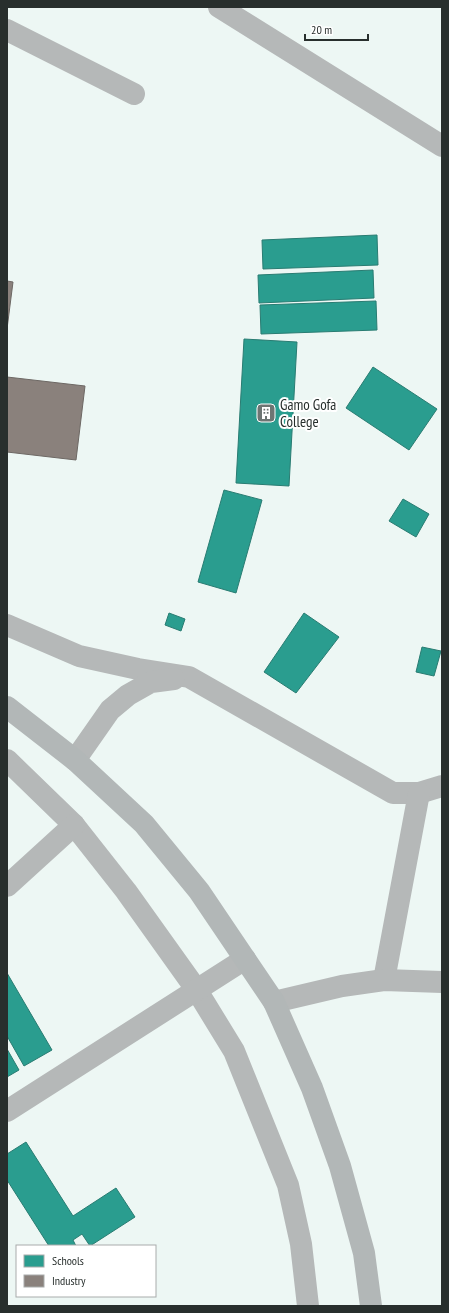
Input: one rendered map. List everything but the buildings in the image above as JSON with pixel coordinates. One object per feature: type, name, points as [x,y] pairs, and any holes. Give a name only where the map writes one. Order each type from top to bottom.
[{"type":"main road","points":[[7,707],[75,760],[144,824],[199,891],[274,1002],[312,1088],[340,1166],[364,1253],[371,1306]]},
{"type":"street","points":[[218,7],[442,146]]},
{"type":"street","points":[[7,30],[134,94]]},
{"type":"street","points":[[7,625],[79,656],[138,669],[189,677],[393,793],[419,793],[442,786]]},
{"type":"street","points":[[75,760],[110,710],[128,695],[151,682],[189,677]]},
{"type":"street","points":[[7,760],[74,825],[126,891],[196,989],[234,1051],[288,1185],[302,1244],[308,1306]]},
{"type":"street","points":[[384,980],[419,793]]},
{"type":"street","points":[[7,886],[74,825]]},
{"type":"street","points":[[7,1111],[245,959]]},
{"type":"street","points":[[274,1002],[342,986],[384,980],[442,982]]},
{"type":"place","name":"Gamo Gofa College","points":[[266,413]]}]
